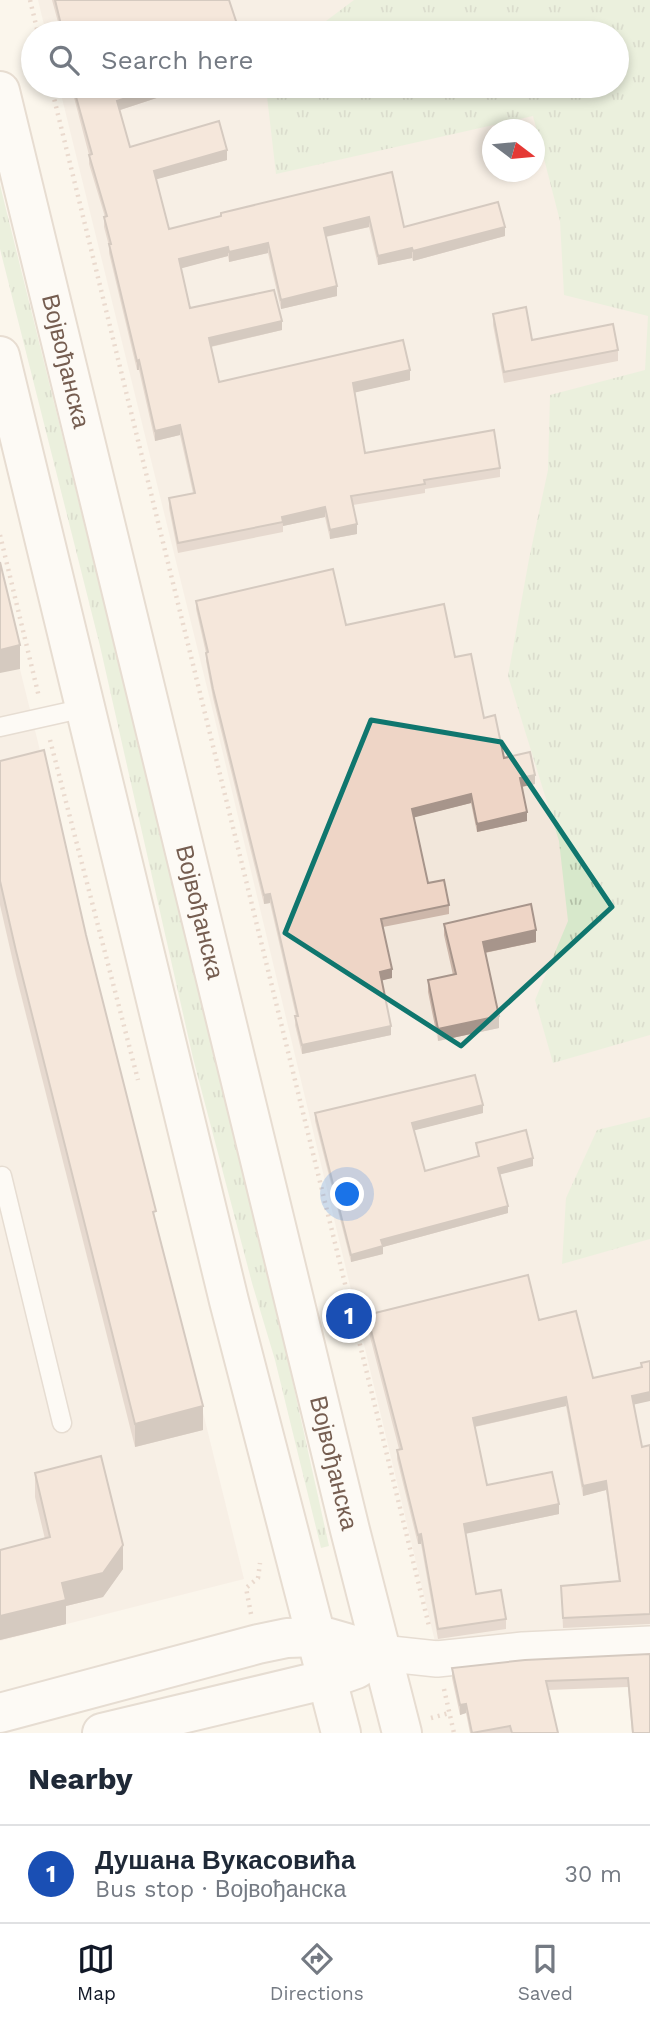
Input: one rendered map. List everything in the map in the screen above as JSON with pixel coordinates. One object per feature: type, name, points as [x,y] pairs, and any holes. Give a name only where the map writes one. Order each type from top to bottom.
[{"type":"main road","name":"Војвођанска","points":[[0,91],[402,1733]]},
{"type":"main road","points":[[0,356],[229,1301],[341,1733]]},
{"type":"main road","points":[[0,1713],[287,1638],[329,1638],[381,1653]]},
{"type":"main road","points":[[102,1733],[328,1679],[356,1669],[381,1653]]},
{"type":"street","points":[[381,1653],[441,1675],[523,1650],[650,1644]]},
{"type":"lane","points":[[0,727],[85,708]]},
{"type":"lane","points":[[1,1174],[62,1423]]},
{"type":"path","points":[[30,0],[35,21]]},
{"type":"path","points":[[54,98],[454,1733]]},
{"type":"path","points":[[0,535],[44,718],[139,1083]]},
{"type":"path","points":[[246,1588],[258,1578],[261,1556]]},
{"type":"highlighted area","points":[[371,720],[501,742],[612,907],[461,1046],[285,933]]},
{"type":"shaded area","points":[[38,0],[650,0],[650,1637],[436,1646],[214,716],[62,98],[629,98],[629,21],[43,21]]},
{"type":"shaded area","points":[[0,588],[244,1579],[0,1641]]},
{"type":"green space","points":[[354,0],[650,0],[650,1035],[553,1063],[535,1000],[568,921],[559,841],[508,676],[548,470],[550,395],[645,370],[648,316],[564,295],[560,221],[545,163],[545,119],[534,119],[533,116],[520,119],[482,119],[482,128],[276,174],[267,98],[629,98],[629,21],[326,21]]},
{"type":"green space","points":[[0,185],[254,1207],[329,1546],[321,1548],[275,1360],[193,1058],[100,646],[0,249]]},
{"type":"green space","points":[[650,1117],[650,1239],[562,1264],[566,1198],[597,1130]]},
{"type":"building","points":[[55,0],[229,0],[236,21],[60,21]]},
{"type":"building","points":[[76,98],[126,98],[117,101],[130,147],[219,121],[227,150],[154,171],[169,229],[221,216],[221,213],[392,172],[404,227],[498,202],[505,227],[413,251],[412,248],[378,256],[369,217],[324,228],[337,286],[281,300],[268,243],[229,252],[228,247],[179,259],[190,308],[274,290],[282,321],[209,338],[219,382],[403,340],[410,370],[353,383],[365,453],[494,430],[500,468],[424,480],[425,484],[351,496],[357,524],[330,530],[325,507],[282,517],[283,522],[178,543],[169,498],[195,493],[180,425],[155,431],[109,244],[104,217],[107,216],[89,155],[92,154]]},
{"type":"building","points":[[526,307],[532,340],[613,324],[618,350],[504,372],[493,314]]},
{"type":"building","points":[[0,562],[20,645],[0,650]]},
{"type":"building","points":[[333,569],[346,625],[444,604],[455,657],[471,654],[484,718],[495,715],[504,758],[530,752],[535,775],[520,778],[527,812],[477,824],[471,794],[412,809],[428,883],[444,880],[449,905],[381,919],[392,969],[380,972],[391,1026],[302,1045],[270,894],[264,895],[213,689],[206,653],[208,652],[196,601]]},
{"type":"building","points":[[44,750],[86,935],[156,1211],[153,1212],[203,1406],[135,1424],[0,881],[0,761]]},
{"type":"building","points":[[531,904],[536,930],[483,942],[499,1016],[438,1029],[428,980],[456,974],[444,924]]},
{"type":"building","points":[[475,1075],[483,1105],[412,1123],[425,1171],[479,1156],[476,1143],[526,1130],[533,1158],[498,1168],[508,1206],[381,1240],[383,1246],[351,1255],[315,1113]]},
{"type":"building","points":[[528,1275],[539,1320],[576,1311],[593,1378],[642,1367],[641,1363],[650,1361],[650,1392],[632,1396],[642,1447],[650,1445],[650,1614],[563,1618],[561,1586],[620,1581],[606,1481],[583,1486],[566,1397],[473,1418],[487,1485],[552,1472],[559,1504],[464,1524],[476,1594],[501,1590],[506,1619],[438,1629],[421,1534],[418,1535],[397,1450],[402,1449],[367,1315]]},
{"type":"building","points":[[101,1456],[123,1545],[103,1573],[62,1583],[66,1600],[0,1616],[0,1550],[50,1537],[35,1473]]},
{"type":"building","points":[[650,1654],[650,1733],[633,1733],[628,1678],[546,1681],[558,1733],[512,1733],[510,1726],[472,1733],[466,1704],[460,1705],[452,1668],[525,1660]]},
{"type":"place","name":"Душана Вукасовића","points":[[349,1316]]}]
